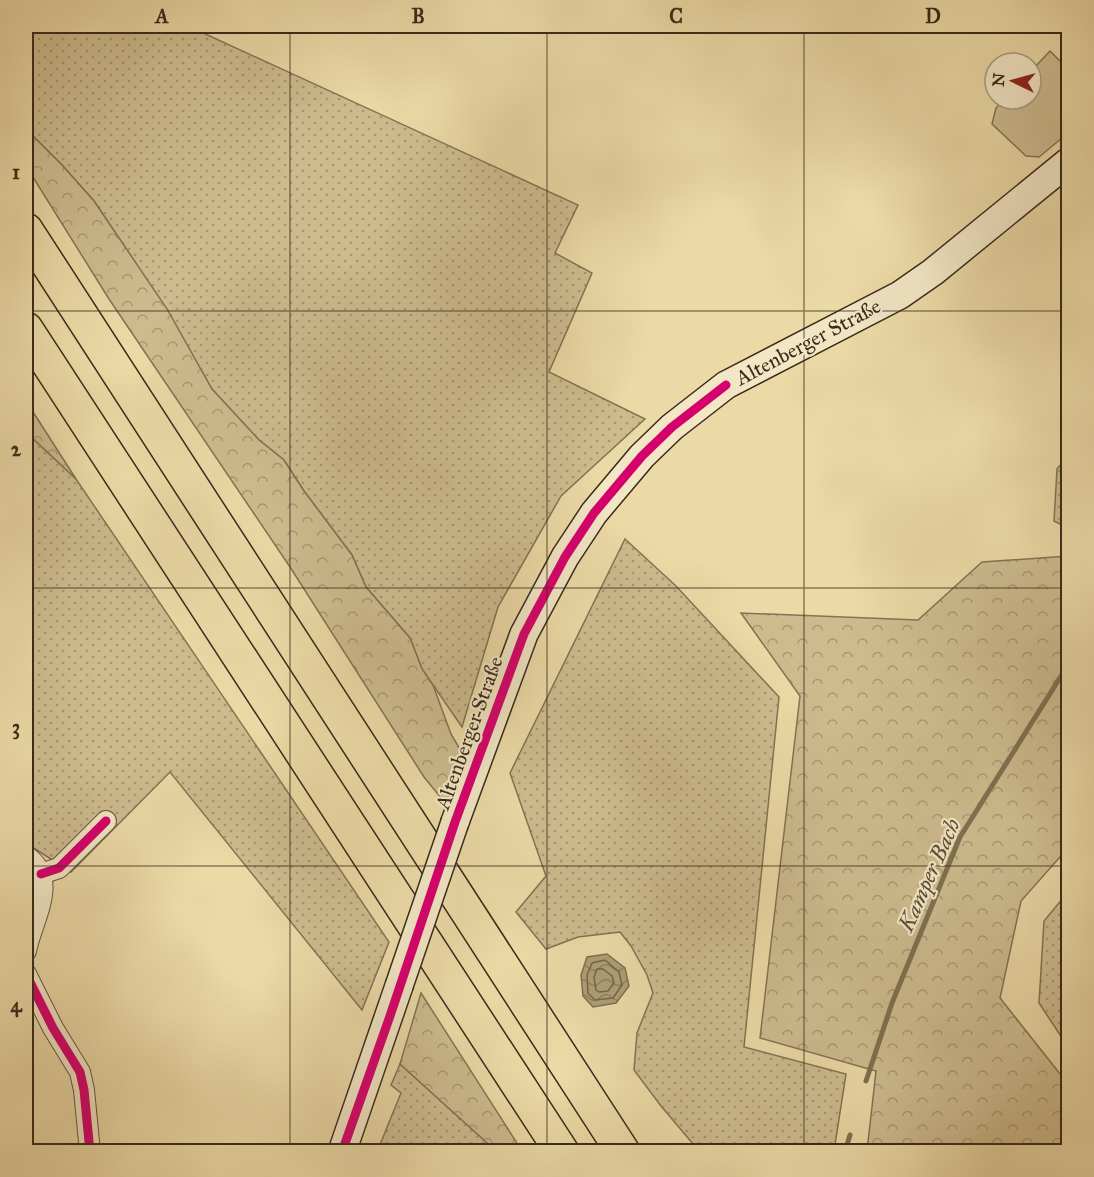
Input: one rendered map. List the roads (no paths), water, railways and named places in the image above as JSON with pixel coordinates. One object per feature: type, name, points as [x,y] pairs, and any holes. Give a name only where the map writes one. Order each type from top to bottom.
[{"type":"highway","points":[[26,230],[623,1152]]},
{"type":"highway","points":[[26,329],[562,1152]]},
{"type":"main road","name":"Altenberger Straße","points":[[342,1152],[455,822],[524,634],[565,557],[594,513],[642,456],[672,428],[726,386],[900,295],[933,272],[1068,162]]},
{"type":"street","points":[[42,874],[59,868],[106,821]]},
{"type":"street","points":[[26,856],[42,874],[42,892],[26,951]]},
{"type":"street","points":[[26,974],[53,1028],[80,1072],[90,1152]]},
{"type":"water","points":[[607,954],[625,968],[629,986],[616,1003],[593,1007],[583,996],[581,975],[587,957]]},
{"type":"waterway","name":"Kamper Bach","points":[[866,1081],[892,1003],[960,837],[1068,665]]},
{"type":"waterway","name":"Kamper Bach","points":[[845,1152],[850,1135]]}]
